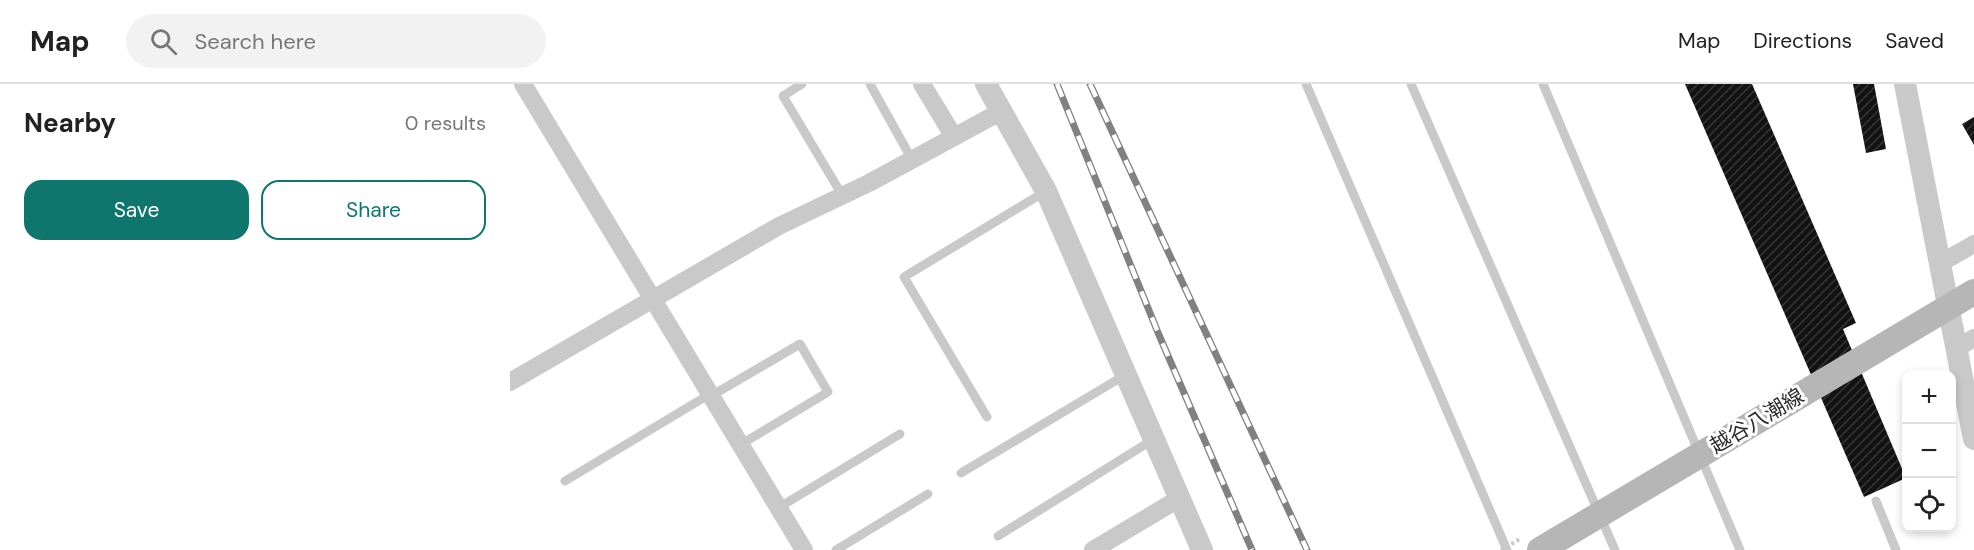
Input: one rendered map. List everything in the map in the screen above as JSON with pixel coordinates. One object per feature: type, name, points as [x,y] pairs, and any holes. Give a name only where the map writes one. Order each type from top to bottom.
[{"type":"main road","name":"越谷八潮線","points":[[1540,550],[1974,292]]},
{"type":"street","points":[[523,84],[804,550]]},
{"type":"street","points":[[922,84],[954,137]]},
{"type":"street","points":[[986,84],[1046,191],[1203,550]]},
{"type":"street","points":[[1905,84],[1939,264],[1965,343],[1974,439]]},
{"type":"street","points":[[510,382],[778,226],[843,195],[1002,111]]},
{"type":"street","points":[[1939,264],[1974,244]]},
{"type":"street","points":[[1093,550],[1180,498]]},
{"type":"lane","points":[[802,84],[783,96],[843,195]]},
{"type":"lane","points":[[870,84],[911,158]]},
{"type":"lane","points":[[1306,84],[1507,550]]},
{"type":"lane","points":[[1411,84],[1615,550]]},
{"type":"lane","points":[[1543,84],[1740,550]]},
{"type":"lane","points":[[987,417],[904,277],[1046,191]]},
{"type":"lane","points":[[565,481],[800,344],[828,392],[740,445]]},
{"type":"lane","points":[[961,473],[1125,375]]},
{"type":"lane","points":[[778,508],[900,434]]},
{"type":"lane","points":[[998,536],[1154,440]]},
{"type":"lane","points":[[836,550],[927,494]]},
{"type":"lane","points":[[1876,501],[1896,550]]},
{"type":"building","points":[[1685,84],[1752,84],[1856,323],[1843,329],[1902,469],[1902,480],[1864,497]]},
{"type":"building","points":[[1853,84],[1874,84],[1886,149],[1866,153]]},
{"type":"building","points":[[1974,117],[1974,145],[1962,124]]},
{"type":"railway","points":[[1057,84],[1159,335],[1252,550]]},
{"type":"railway","points":[[1090,84],[1307,550]]}]
